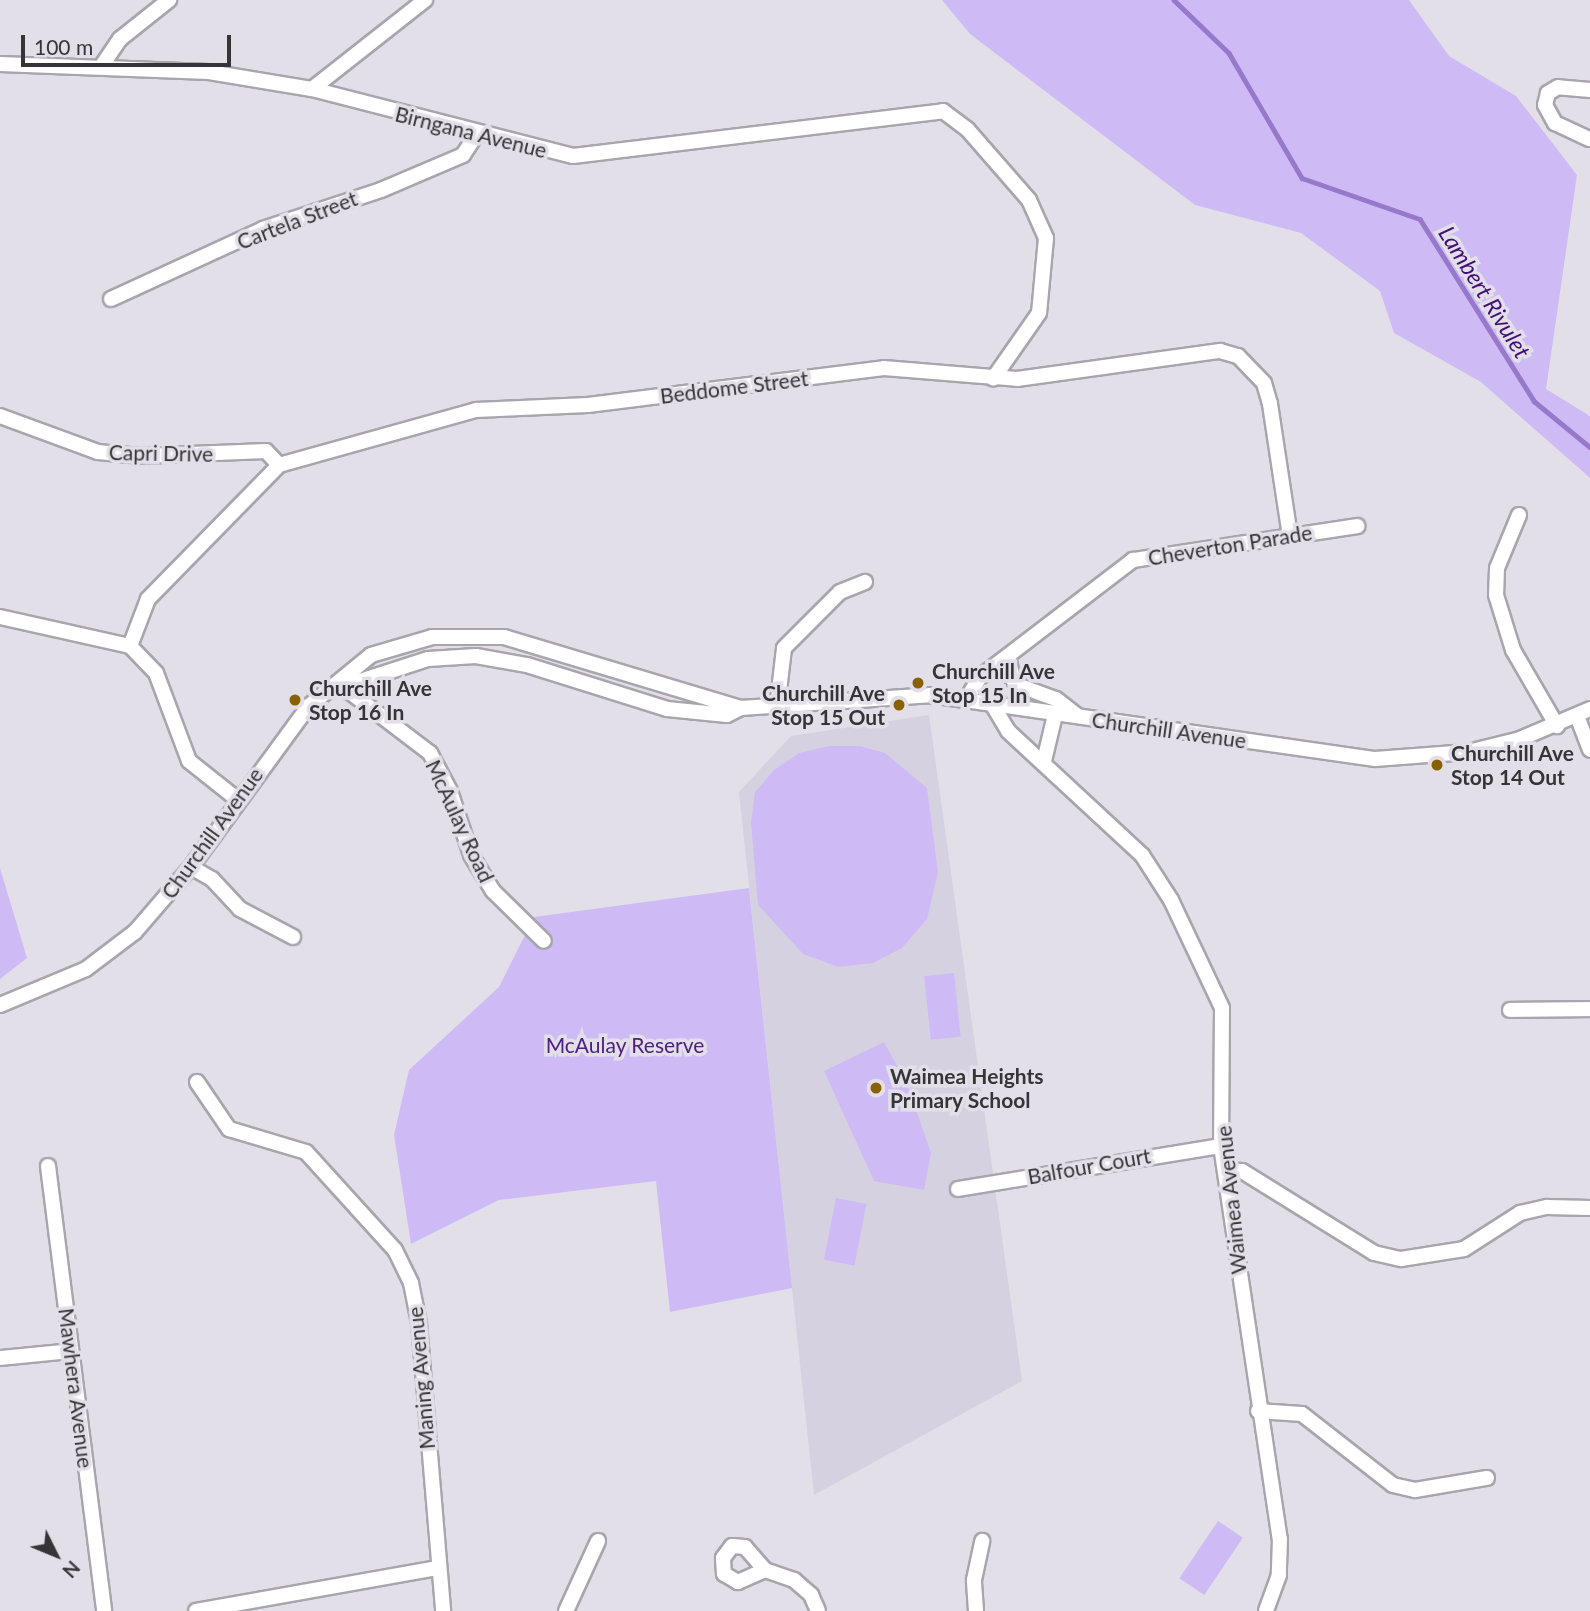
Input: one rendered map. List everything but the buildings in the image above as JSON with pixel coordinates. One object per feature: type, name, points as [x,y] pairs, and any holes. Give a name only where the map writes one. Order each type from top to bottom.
[{"type":"street","points":[[101,67],[120,39],[170,0]]},
{"type":"street","points":[[313,89],[425,0]]},
{"type":"street","name":"Birngana Avenue","points":[[0,64],[209,72],[313,89],[476,135],[554,153],[594,156],[943,111],[968,130],[1029,200],[1046,238],[1039,313],[993,379]]},
{"type":"street","points":[[1590,90],[1558,87],[1548,93],[1545,105],[1555,123],[1590,139]]},
{"type":"street","name":"Cartela Street","points":[[111,299],[263,229],[381,190],[463,155],[476,135]]},
{"type":"street","name":"Beddome Street","points":[[279,465],[507,405],[588,405],[884,368],[993,379],[1220,351],[1238,356],[1264,383],[1270,404],[1290,536]]},
{"type":"street","name":"Capri Drive","points":[[0,416],[98,452],[141,456],[266,452],[279,465]]},
{"type":"street","points":[[130,646],[148,599],[279,465]]},
{"type":"street","points":[[1519,515],[1497,568],[1496,595],[1513,650],[1557,726]]},
{"type":"street","name":"Cheverton Parade","points":[[966,700],[981,677],[1133,560],[1357,526]]},
{"type":"street","points":[[777,708],[784,648],[840,592],[865,582]]},
{"type":"street","points":[[0,617],[130,646],[156,673],[190,761],[237,799]]},
{"type":"street","name":"Churchill Avenue","points":[[0,1005],[86,969],[135,932],[191,867],[289,727],[370,654],[432,637],[472,635],[529,643],[741,708],[777,708],[918,696],[966,700],[1055,715],[1376,759],[1438,758],[1557,726],[1584,713]]},
{"type":"street","name":"Churchill Avenue","points":[[338,683],[354,683],[428,659],[476,656],[527,665],[667,709],[727,715],[741,708]]},
{"type":"street","points":[[1008,656],[1009,668],[1020,686],[1056,699],[1082,718]]},
{"type":"street","name":"McAulay Road","points":[[338,683],[430,753],[493,891],[544,941]]},
{"type":"street","name":"Waimea Avenue","points":[[992,704],[1008,731],[1044,761],[1142,855],[1215,986],[1224,1032],[1221,1146],[1258,1411],[1280,1539],[1279,1575],[1266,1611]]},
{"type":"street","points":[[1584,713],[1590,750]]},
{"type":"street","points":[[1044,761],[1055,715]]},
{"type":"street","points":[[191,867],[212,878],[240,909],[293,937]]},
{"type":"street","points":[[1510,1010],[1590,1009]]},
{"type":"street","name":"Maning Avenue","points":[[197,1082],[229,1129],[306,1152],[395,1250],[411,1283],[419,1323],[443,1611]]},
{"type":"street","name":"Balfour Court","points":[[958,1189],[1221,1146]]},
{"type":"street","name":"Mawhera Avenue","points":[[48,1166],[104,1611]]},
{"type":"street","points":[[1225,1170],[1242,1171],[1374,1253],[1401,1259],[1464,1249],[1520,1213],[1547,1207],[1590,1208]]},
{"type":"street","points":[[0,1358],[71,1351]]},
{"type":"street","points":[[1258,1411],[1302,1415],[1393,1485],[1415,1490],[1487,1478]]},
{"type":"street","points":[[566,1611],[598,1541]]},
{"type":"street","points":[[976,1611],[974,1580],[982,1541]]},
{"type":"street","points":[[196,1611],[438,1568]]},
{"type":"street","points":[[765,1570],[794,1580],[811,1595],[818,1611]]},
{"type":"shaded area","name":"Waimea Heights Primary School","points":[[929,715],[1022,1381],[814,1495],[739,792],[791,736]]},
{"type":"green space","points":[[942,0],[1409,0],[1449,56],[1516,96],[1577,175],[1546,389],[1590,416],[1590,478],[1481,382],[1394,333],[1380,291],[1301,233],[1195,205],[970,34]]},
{"type":"green space","points":[[829,746],[860,746],[885,753],[927,788],[938,872],[927,919],[902,948],[873,963],[838,967],[803,954],[758,905],[751,823],[755,792],[774,770],[799,753]]},
{"type":"green space","points":[[0,868],[27,958],[0,979]]},
{"type":"green space","name":"McAulay Reserve","points":[[749,888],[792,1288],[670,1312],[656,1181],[499,1200],[411,1244],[394,1135],[409,1070],[499,987],[534,917]]},
{"type":"green space","points":[[954,973],[961,1037],[931,1040],[924,976]]},
{"type":"green space","points":[[884,1042],[908,1086],[931,1153],[924,1190],[874,1181],[824,1071]]},
{"type":"green space","points":[[836,1198],[866,1204],[854,1266],[824,1260]]},
{"type":"green space","points":[[1218,1521],[1243,1538],[1204,1595],[1179,1578]]},
{"type":"waterway","name":"Lambert Rivulet","points":[[1174,0],[1229,53],[1302,178],[1420,219],[1534,401],[1590,447]]},
{"type":"place","name":"Churchill Ave Stop 15 In","points":[[918,683]]},
{"type":"place","name":"Churchill Ave Stop 16 In","points":[[295,700]]},
{"type":"place","name":"Churchill Ave Stop 15 Out","points":[[899,705]]},
{"type":"place","name":"Churchill Ave Stop 14 Out","points":[[1437,765]]},
{"type":"place","name":"Waimea Heights Primary School","points":[[876,1088]]}]
